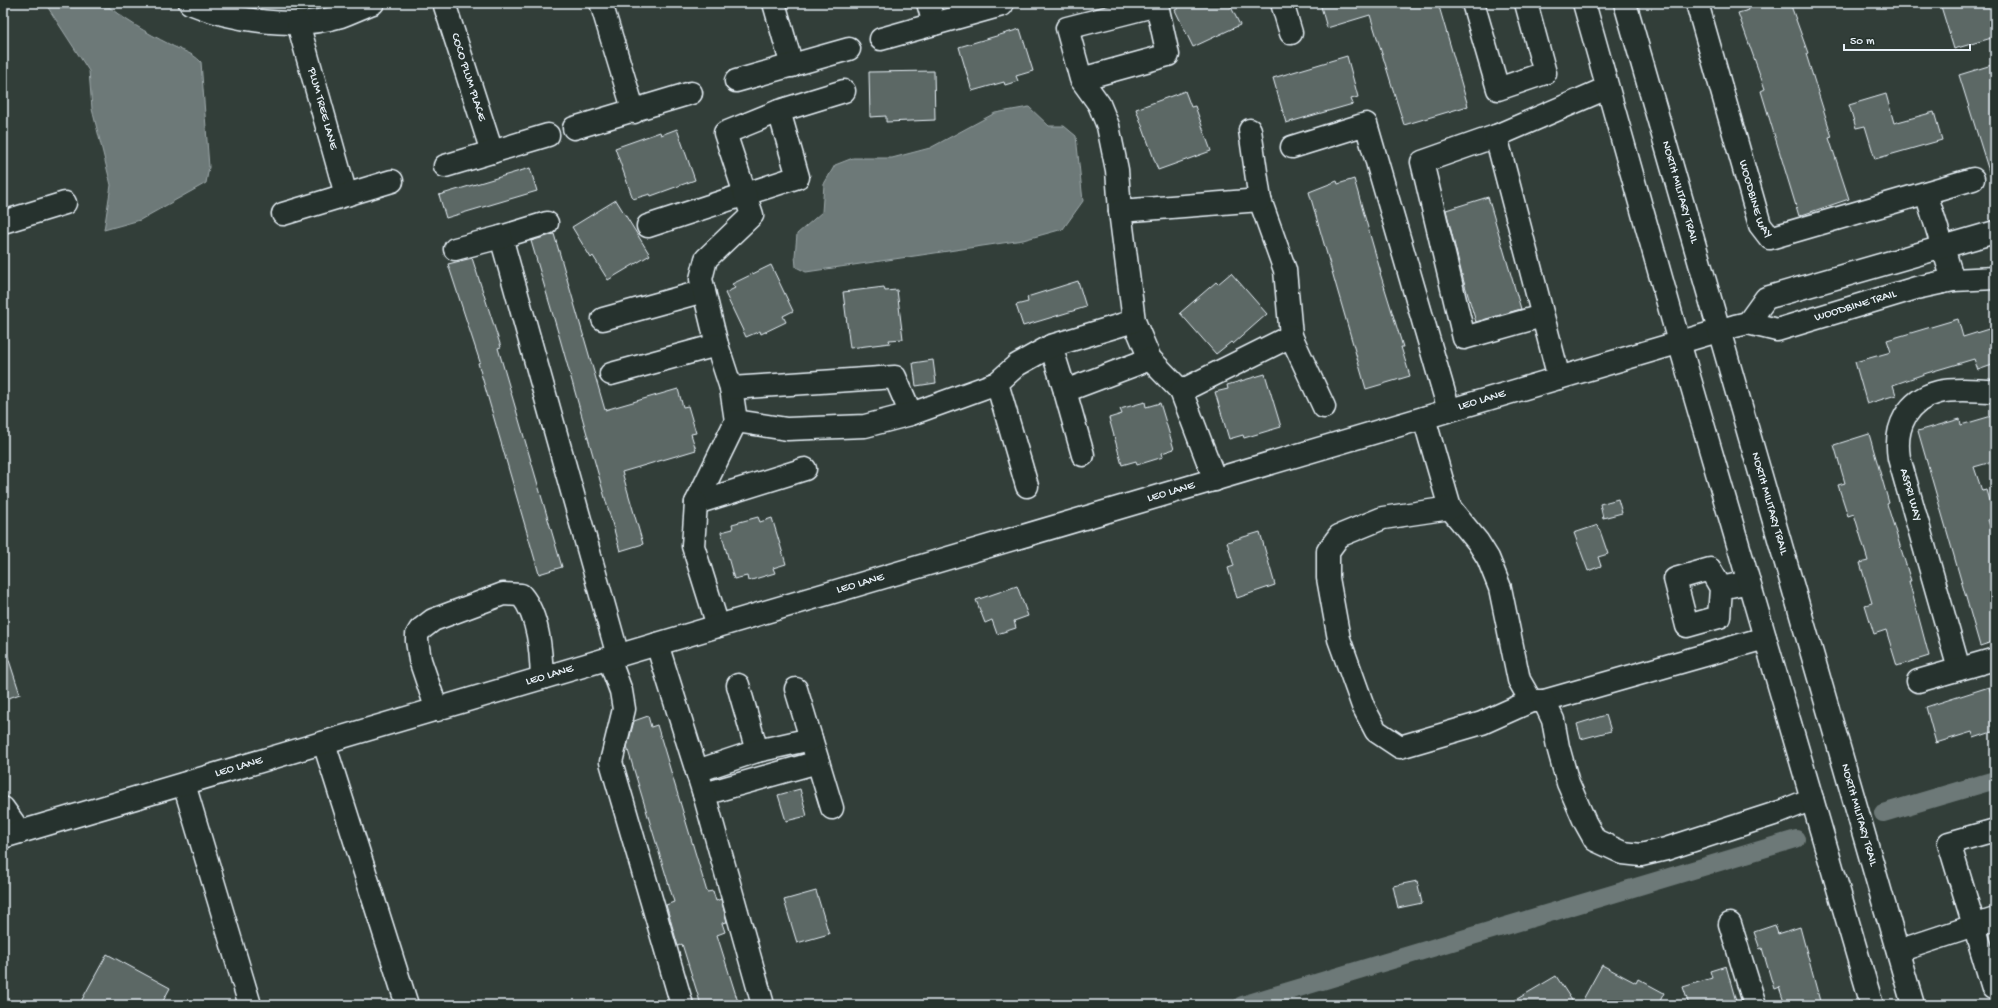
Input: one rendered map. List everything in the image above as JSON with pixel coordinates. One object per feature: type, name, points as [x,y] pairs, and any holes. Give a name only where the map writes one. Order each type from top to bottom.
[{"type":"street","points":[[190,3],[234,17],[257,21],[298,23],[340,16],[373,3]]},
{"type":"street","name":"COCO PLUM PLACE","points":[[444,3],[492,152]]},
{"type":"street","points":[[601,3],[634,112]]},
{"type":"street","points":[[774,3],[792,66]]},
{"type":"street","points":[[928,3],[934,24]]},
{"type":"street","points":[[1282,3],[1291,33]]},
{"type":"street","points":[[1473,3],[1498,89],[1545,73],[1526,3]]},
{"type":"street","points":[[1584,3],[1679,342],[1872,1005]]},
{"type":"street","points":[[1611,3],[1637,74],[1656,111]]},
{"type":"street","name":"NORTH MILITARY TRAIL","points":[[1625,3],[1718,331],[1913,1005]]},
{"type":"street","name":"WOODBINE WAY","points":[[1697,3],[1760,225],[1770,238],[1973,179]]},
{"type":"street","points":[[881,39],[1002,5]]},
{"type":"street","points":[[1081,79],[1168,55],[1157,5],[1067,28],[1081,79],[1099,104],[1108,126],[1117,170],[1120,211],[1134,320],[1150,359],[1181,391],[1214,480]]},
{"type":"street","name":"PLUM TREE LANE","points":[[298,23],[346,195]]},
{"type":"street","points":[[736,81],[849,49]]},
{"type":"street","points":[[1542,316],[1464,338],[1422,162],[1496,136],[1607,88]]},
{"type":"street","points":[[718,626],[693,546],[696,503],[736,421],[731,388],[717,345],[701,279],[706,259],[752,215],[725,133],[779,111],[844,91]]},
{"type":"street","points":[[574,128],[634,112],[691,94]]},
{"type":"street","points":[[648,226],[798,177],[779,111]]},
{"type":"street","points":[[1292,147],[1366,124],[1449,410]]},
{"type":"street","points":[[1250,130],[1260,200],[1285,270],[1291,336],[1324,407]]},
{"type":"street","points":[[446,166],[548,135]]},
{"type":"street","points":[[1496,136],[1559,378]]},
{"type":"street","points":[[283,214],[392,181]]},
{"type":"street","points":[[1926,193],[1953,280]]},
{"type":"street","points":[[1120,211],[1260,200]]},
{"type":"street","points":[[3,222],[65,203]]},
{"type":"street","points":[[455,249],[501,237],[548,222]]},
{"type":"street","points":[[1748,323],[1766,298],[1995,232]]},
{"type":"street","points":[[501,237],[614,657],[624,709],[611,762],[682,1005]]},
{"type":"street","name":"WOODBINE TRAIL","points":[[1718,331],[1748,323],[1777,330],[1916,288],[1953,280],[1995,278]]},
{"type":"street","points":[[602,319],[704,291]]},
{"type":"street","points":[[736,421],[787,429],[865,426],[911,414],[997,383],[1017,365],[1051,346],[1134,320]]},
{"type":"street","name":"LEO LANE","points":[[11,835],[1718,331]]},
{"type":"street","points":[[1181,391],[1291,336]]},
{"type":"street","points":[[611,374],[717,345]]},
{"type":"street","points":[[1051,346],[1083,455]]},
{"type":"street","points":[[1065,391],[1150,359]]},
{"type":"street","points":[[731,388],[895,377],[911,414]]},
{"type":"street","points":[[997,383],[1027,486]]},
{"type":"street","name":"ASPRI WAY","points":[[1959,669],[1899,458],[1897,446],[1898,433],[1902,421],[1909,411],[1918,402],[1928,396],[1941,392],[1995,391]]},
{"type":"street","points":[[1424,418],[1450,508],[1478,542],[1488,558],[1500,588],[1519,680],[1553,720],[1558,747],[1568,783],[1585,822],[1595,840],[1623,853],[1640,855],[1666,849],[1780,812],[1812,799]]},
{"type":"street","points":[[696,503],[805,469]]},
{"type":"street","points":[[1450,508],[1383,518],[1339,536],[1328,552],[1328,578],[1339,639],[1363,706],[1376,731],[1400,747],[1482,723],[1538,701],[1765,638]]},
{"type":"street","points":[[1721,588],[1749,582]]},
{"type":"street","points":[[437,710],[420,660],[417,635],[420,630],[433,620],[503,594],[521,594],[534,619],[541,653],[542,678]]},
{"type":"street","points":[[657,644],[704,794],[763,1005]]},
{"type":"street","points":[[1918,681],[1995,659]]},
{"type":"street","points":[[738,685],[757,752]]},
{"type":"street","points":[[796,689],[832,808]]},
{"type":"street","points":[[697,771],[757,752],[811,739]]},
{"type":"street","points":[[324,743],[406,1005]]},
{"type":"street","points":[[704,794],[818,762]]},
{"type":"street","points":[[184,784],[250,1005]]},
{"type":"street","points":[[3,808],[11,835]]},
{"type":"street","points":[[1993,988],[1985,922],[1949,843],[1995,830]]},
{"type":"street","points":[[723,899],[726,874]]},
{"type":"street","points":[[729,921],[744,938]]},
{"type":"street","points":[[1898,951],[1985,922]]},
{"type":"street","points":[[1730,924],[1755,1005]]},
{"type":"shaded area","points":[[45,3],[104,3],[135,25],[190,54],[201,62],[209,167],[206,183],[140,220],[104,230],[111,185],[92,109],[89,71]]},
{"type":"shaded area","points":[[1029,107],[1049,126],[1064,126],[1076,136],[1083,201],[1063,229],[1023,240],[806,272],[796,267],[795,256],[797,234],[822,212],[824,184],[835,165],[853,158],[892,158],[930,148],[995,113]]},
{"type":"building","points":[[1177,3],[1229,3],[1240,25],[1193,47],[1175,10],[1179,8]]},
{"type":"building","points":[[1320,3],[1438,3],[1468,106],[1404,125],[1370,15],[1327,28]]},
{"type":"building","points":[[1746,3],[1790,3],[1808,53],[1806,54],[1832,137],[1829,138],[1849,199],[1799,216],[1761,91],[1765,89],[1738,13],[1749,10]]},
{"type":"building","points":[[1940,3],[1992,3],[1995,13],[1995,37],[1954,49]]},
{"type":"building","points":[[1020,29],[1033,71],[1016,76],[1018,81],[1005,85],[1004,82],[972,91],[959,47]]},
{"type":"building","points":[[1347,56],[1358,97],[1351,99],[1353,104],[1286,123],[1273,78]]},
{"type":"building","points":[[1995,64],[1995,181],[1992,181],[1959,75]]},
{"type":"building","points":[[934,71],[935,120],[886,122],[886,116],[870,117],[869,72]]},
{"type":"building","points":[[1185,91],[1191,107],[1195,106],[1211,151],[1158,170],[1136,109]]},
{"type":"building","points":[[1886,94],[1894,123],[1934,112],[1942,140],[1875,159],[1865,126],[1856,128],[1849,105]]},
{"type":"building","points":[[677,129],[695,180],[651,196],[650,194],[633,199],[615,148],[660,132],[661,135]]},
{"type":"building","points":[[530,168],[537,191],[446,218],[439,195]]},
{"type":"building","points":[[1354,179],[1410,376],[1366,389],[1309,192],[1337,181],[1338,184]]},
{"type":"building","points":[[1488,197],[1521,309],[1476,322],[1463,279],[1446,210]]},
{"type":"building","points":[[616,200],[650,255],[608,280],[593,256],[591,258],[572,227]]},
{"type":"building","points":[[554,234],[605,410],[678,389],[683,407],[688,406],[696,433],[691,434],[696,450],[622,472],[643,544],[620,551],[531,241]]},
{"type":"building","points":[[472,258],[501,347],[498,348],[562,567],[539,574],[478,363],[480,362],[448,264]]},
{"type":"building","points":[[771,265],[793,311],[783,316],[786,322],[761,334],[760,331],[746,337],[725,293],[735,288],[732,284]]},
{"type":"building","points":[[1231,273],[1267,314],[1233,344],[1231,342],[1216,354],[1180,313],[1216,282],[1218,284]]},
{"type":"building","points":[[1078,281],[1086,307],[1023,326],[1016,305],[1028,302],[1027,297]]},
{"type":"building","points":[[884,287],[885,291],[897,290],[903,339],[889,340],[890,343],[850,348],[843,292]]},
{"type":"building","points":[[1958,319],[1963,337],[1995,327],[1995,364],[1978,370],[1974,359],[1927,373],[1893,385],[1896,395],[1867,404],[1855,362],[1891,352],[1887,340]]},
{"type":"building","points":[[933,360],[936,383],[916,386],[913,363]]},
{"type":"building","points":[[1265,374],[1281,427],[1244,438],[1243,435],[1229,439],[1215,392],[1228,389],[1227,385]]},
{"type":"building","points":[[1145,402],[1146,407],[1160,403],[1174,449],[1162,453],[1163,457],[1137,465],[1136,461],[1122,465],[1109,418],[1122,414],[1120,409]]},
{"type":"building","points":[[1995,415],[1995,461],[1974,467],[1982,491],[1987,490],[1995,518],[1988,520],[1995,543],[1995,641],[1980,646],[1918,431],[1960,419],[1961,425]]},
{"type":"building","points":[[1869,434],[1889,503],[1887,504],[1911,581],[1909,581],[1929,656],[1897,666],[1886,630],[1874,634],[1865,605],[1872,603],[1860,563],[1868,561],[1854,514],[1848,516],[1838,485],[1845,483],[1834,445]]},
{"type":"building","points":[[1618,499],[1622,513],[1603,518],[1600,504]]},
{"type":"building","points":[[758,517],[760,522],[772,518],[786,564],[773,568],[775,573],[748,581],[747,576],[734,579],[721,532],[733,529],[732,524]]},
{"type":"building","points":[[1598,525],[1608,554],[1598,557],[1601,566],[1588,571],[1574,533]]},
{"type":"building","points":[[1260,532],[1275,585],[1237,598],[1228,568],[1234,566],[1227,542]]},
{"type":"building","points":[[1017,586],[1028,616],[1014,621],[1016,628],[997,634],[992,620],[985,623],[976,600]]},
{"type":"building","points":[[3,651],[6,651],[20,694],[3,700]]},
{"type":"building","points":[[1989,687],[1995,707],[1995,731],[1974,738],[1972,732],[1936,743],[1926,707]]},
{"type":"building","points":[[1606,715],[1611,731],[1581,739],[1577,724]]},
{"type":"building","points":[[648,716],[651,727],[657,725],[707,892],[713,891],[716,901],[721,899],[727,922],[722,923],[725,932],[717,935],[739,1005],[701,1005],[682,944],[678,946],[666,905],[674,902],[627,747],[634,721]]},
{"type":"building","points":[[800,789],[807,816],[786,821],[778,795]]},
{"type":"building","points":[[1417,881],[1422,903],[1398,908],[1393,886]]},
{"type":"building","points":[[816,891],[829,934],[797,943],[784,900]]},
{"type":"building","points":[[1775,925],[1778,934],[1800,927],[1821,1005],[1785,1005],[1779,987],[1774,989],[1762,948],[1760,949],[1754,932]]},
{"type":"building","points":[[107,954],[170,988],[161,1005],[79,1005]]},
{"type":"building","points":[[1602,965],[1636,983],[1638,979],[1664,993],[1658,1005],[1580,1005]]},
{"type":"building","points":[[1726,966],[1737,1005],[1689,1005],[1683,987],[1712,978],[1710,971]]},
{"type":"building","points":[[1556,976],[1575,1005],[1507,1005]]},
{"type":"waterway","points":[[1883,813],[1995,780]]},
{"type":"waterway","points":[[1242,1005],[1796,839]]}]
